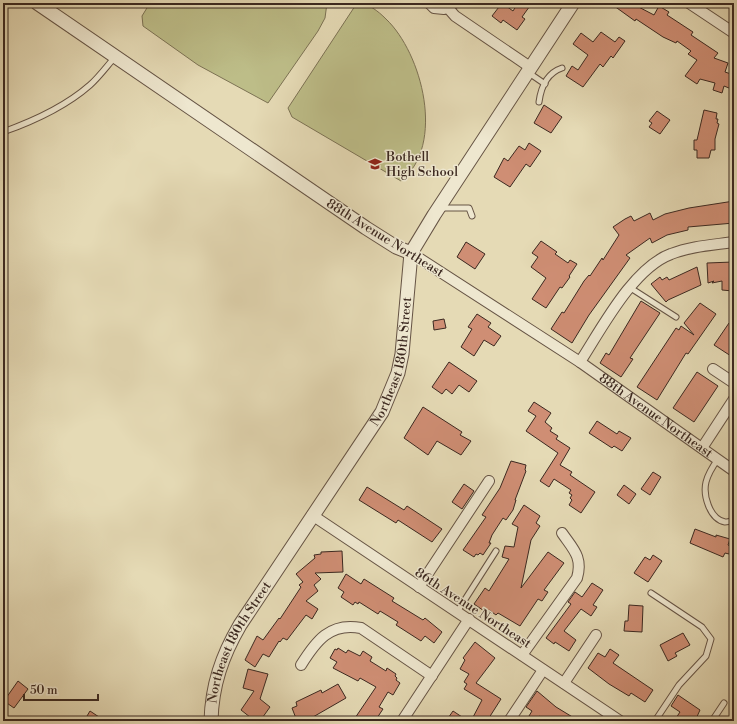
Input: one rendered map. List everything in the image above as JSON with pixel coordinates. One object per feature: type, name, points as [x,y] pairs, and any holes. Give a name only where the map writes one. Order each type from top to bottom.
[{"type":"street","name":"88th Avenue Northeast","points":[[37,3],[366,228],[396,247],[411,253],[580,362],[734,470]]},
{"type":"street","points":[[429,3],[439,9],[451,5],[455,16],[529,70]]},
{"type":"street","name":"Northeast 180th Street","points":[[211,721],[214,685],[229,643],[312,515],[382,412],[398,373],[402,354],[411,253],[438,209],[573,3]]},
{"type":"street","points":[[689,3],[734,33]]},
{"type":"street","points":[[580,362],[629,287],[651,266],[670,254],[689,249],[734,242]]},
{"type":"street","points":[[712,368],[734,383]]},
{"type":"street","points":[[702,448],[734,399]]},
{"type":"street","points":[[419,587],[489,480]]},
{"type":"street","name":"86th Avenue Northeast","points":[[312,515],[620,721]]},
{"type":"street","points":[[522,655],[577,578],[580,567],[578,556],[562,533]]},
{"type":"street","points":[[402,721],[469,620]]},
{"type":"street","points":[[301,665],[313,645],[330,632],[347,626],[361,628],[432,676]]},
{"type":"street","points":[[564,683],[596,635]]},
{"type":"street","points":[[509,721],[543,670]]},
{"type":"lane","points":[[3,132],[35,120],[64,105],[91,85],[115,56]]},
{"type":"lane","points":[[539,102],[541,90],[553,71],[562,68]]},
{"type":"lane","points":[[529,70],[545,84]]},
{"type":"lane","points":[[438,209],[469,208],[472,216]]},
{"type":"lane","points":[[629,287],[676,317]]},
{"type":"lane","points":[[718,459],[707,477],[705,484],[708,504],[716,517],[724,522],[734,520]]},
{"type":"lane","points":[[457,612],[496,551]]},
{"type":"lane","points":[[651,593],[702,627],[711,639],[706,656],[679,685],[655,721]]},
{"type":"lane","points":[[712,721],[724,703]]},
{"type":"green space","points":[[150,3],[327,3],[325,18],[318,31],[268,103],[198,65],[143,26],[142,16]]},
{"type":"green space","points":[[357,3],[365,4],[380,13],[399,34],[410,54],[424,99],[426,123],[423,145],[415,165],[401,181],[292,117],[288,108]]},
{"type":"building","points":[[502,3],[513,11],[518,3],[532,3],[522,17],[525,19],[517,30],[503,20],[501,23],[492,16]]},
{"type":"building","points":[[610,3],[631,3],[654,15],[659,6],[669,12],[667,15],[693,32],[691,35],[718,53],[714,58],[728,63],[725,72],[734,75],[734,90],[724,86],[722,93],[713,90],[715,83],[700,79],[697,84],[685,76],[697,60],[688,54],[691,51],[677,41],[676,43],[663,37],[636,19],[635,21]]},
{"type":"building","points":[[601,32],[615,42],[619,37],[625,41],[613,58],[611,56],[603,67],[600,64],[583,87],[566,76],[572,66],[578,70],[588,55],[573,44],[581,33],[593,42]]},
{"type":"building","points":[[544,105],[562,117],[551,133],[534,123]]},
{"type":"building","points":[[704,110],[717,113],[716,119],[718,119],[717,123],[719,124],[715,139],[715,150],[711,150],[709,158],[697,158],[697,150],[694,150],[694,140],[697,140]]},
{"type":"building","points":[[657,111],[670,120],[660,134],[649,127],[652,123],[649,121]]},
{"type":"building","points":[[529,143],[541,151],[530,167],[526,164],[510,187],[494,177],[504,158],[508,161],[519,146],[525,150]]},
{"type":"building","points":[[734,201],[734,223],[688,227],[688,230],[667,235],[652,243],[650,238],[626,255],[630,258],[589,315],[572,343],[551,329],[562,312],[564,313],[584,281],[589,275],[590,276],[602,258],[603,260],[619,235],[613,227],[631,216],[634,221],[650,213],[653,220],[665,214],[689,208]]},
{"type":"building","points":[[541,241],[557,252],[555,254],[568,263],[570,260],[577,264],[569,276],[570,277],[562,288],[560,287],[546,308],[532,299],[546,278],[531,267],[538,257],[532,253]]},
{"type":"building","points":[[466,242],[485,254],[475,269],[457,257]]},
{"type":"building","points":[[733,262],[733,291],[722,290],[722,281],[708,283],[707,263]]},
{"type":"building","points":[[697,267],[701,285],[666,302],[651,284],[660,277],[662,280],[667,277],[669,280]]},
{"type":"building","points":[[641,301],[660,313],[630,358],[633,359],[621,377],[600,363],[606,353],[609,355]]},
{"type":"building","points":[[700,303],[716,314],[688,354],[686,353],[657,400],[637,387],[676,328],[679,330],[681,326],[694,335],[684,323]]},
{"type":"building","points":[[477,314],[491,323],[488,327],[501,336],[494,346],[484,340],[474,356],[461,347],[472,329],[468,327]]},
{"type":"building","points":[[444,319],[446,328],[434,330],[433,321]]},
{"type":"building","points":[[729,323],[734,326],[734,358],[714,345]]},
{"type":"building","points":[[449,362],[477,381],[469,392],[459,385],[452,394],[446,389],[442,394],[432,387]]},
{"type":"building","points":[[697,372],[718,386],[694,422],[673,408]]},
{"type":"building","points":[[534,402],[551,413],[545,422],[552,428],[550,431],[558,436],[556,439],[570,448],[560,465],[572,472],[570,475],[595,492],[581,513],[569,505],[572,500],[570,498],[572,495],[569,493],[571,490],[554,479],[549,487],[540,481],[558,453],[526,431],[536,416],[528,411]]},
{"type":"building","points":[[423,407],[462,432],[460,435],[471,441],[461,455],[437,441],[428,455],[404,438]]},
{"type":"building","points":[[597,421],[617,434],[619,431],[631,438],[622,451],[614,446],[612,448],[589,433]]},
{"type":"building","points":[[511,461],[526,465],[526,471],[515,500],[513,510],[506,520],[503,518],[492,535],[489,543],[491,543],[483,555],[480,553],[478,555],[476,554],[474,557],[463,550],[486,517],[482,515],[500,488]]},
{"type":"building","points":[[653,472],[661,477],[650,495],[641,489]]},
{"type":"building","points":[[464,484],[474,491],[462,509],[452,502]]},
{"type":"building","points":[[624,485],[636,494],[629,504],[617,495]]},
{"type":"building","points":[[367,487],[404,510],[407,506],[442,529],[432,542],[398,520],[396,523],[359,500]]},
{"type":"building","points":[[524,505],[540,516],[536,523],[540,526],[531,540],[521,588],[548,552],[564,563],[544,590],[548,592],[542,601],[538,599],[520,626],[498,613],[496,615],[489,610],[487,613],[474,604],[485,588],[489,591],[509,559],[502,557],[505,546],[514,547],[518,527],[512,524]]},
{"type":"building","points":[[695,529],[716,537],[716,535],[730,539],[728,545],[731,547],[729,554],[725,553],[723,557],[690,543]]},
{"type":"building","points":[[342,551],[343,572],[315,573],[321,579],[314,585],[318,591],[306,601],[318,609],[312,619],[306,615],[287,640],[283,638],[280,642],[279,641],[269,657],[263,654],[255,667],[245,660],[257,636],[263,640],[279,618],[280,619],[301,587],[299,585],[303,582],[296,574],[315,558],[314,555],[321,554],[321,552]]},
{"type":"building","points":[[653,555],[662,561],[648,582],[634,573],[645,557],[650,560]]},
{"type":"building","points":[[346,574],[361,584],[364,579],[394,598],[392,601],[423,620],[425,618],[442,632],[434,643],[425,636],[421,641],[396,625],[398,622],[380,611],[378,614],[359,602],[358,604],[355,602],[353,605],[341,597],[344,592],[338,588]]},
{"type":"building","points":[[592,583],[603,590],[593,605],[597,607],[591,616],[581,609],[564,631],[576,640],[569,651],[555,642],[554,644],[546,638],[571,604],[568,602],[575,592],[582,597]]},
{"type":"building","points":[[629,605],[643,606],[642,632],[624,631],[625,621],[628,621]]},
{"type":"building","points":[[683,633],[690,645],[675,653],[677,656],[668,661],[660,645]]},
{"type":"building","points":[[475,642],[495,658],[476,683],[501,699],[487,721],[471,721],[482,700],[464,689],[467,684],[464,682],[469,674],[460,669],[465,660],[463,658]]},
{"type":"building","points":[[338,648],[346,653],[348,650],[360,656],[363,651],[372,657],[370,661],[386,671],[387,668],[396,674],[396,680],[400,683],[393,695],[388,692],[379,707],[383,709],[375,721],[353,721],[376,687],[360,678],[358,681],[333,668],[337,662],[330,658],[335,649],[337,650]]},
{"type":"building","points":[[610,649],[619,655],[613,663],[653,690],[645,702],[631,693],[629,696],[609,684],[588,668],[598,653],[605,657]]},
{"type":"building","points":[[248,669],[268,674],[260,699],[270,707],[260,721],[255,721],[241,710],[254,691],[243,688]]},
{"type":"building","points":[[18,681],[28,689],[14,708],[4,701]]},
{"type":"building","points":[[338,684],[346,698],[313,717],[297,721],[292,708],[297,706],[296,702],[321,690],[322,693]]},
{"type":"building","points":[[537,691],[556,707],[579,721],[547,721],[539,716],[536,721],[526,721],[532,711],[526,707]]},
{"type":"building","points":[[678,695],[700,710],[695,721],[674,721],[680,712],[671,706]]},
{"type":"building","points":[[90,711],[105,721],[84,721]]},
{"type":"building","points":[[453,711],[468,721],[446,721]]},
{"type":"place","name":"Bothell High School","points":[[375,164]]}]
